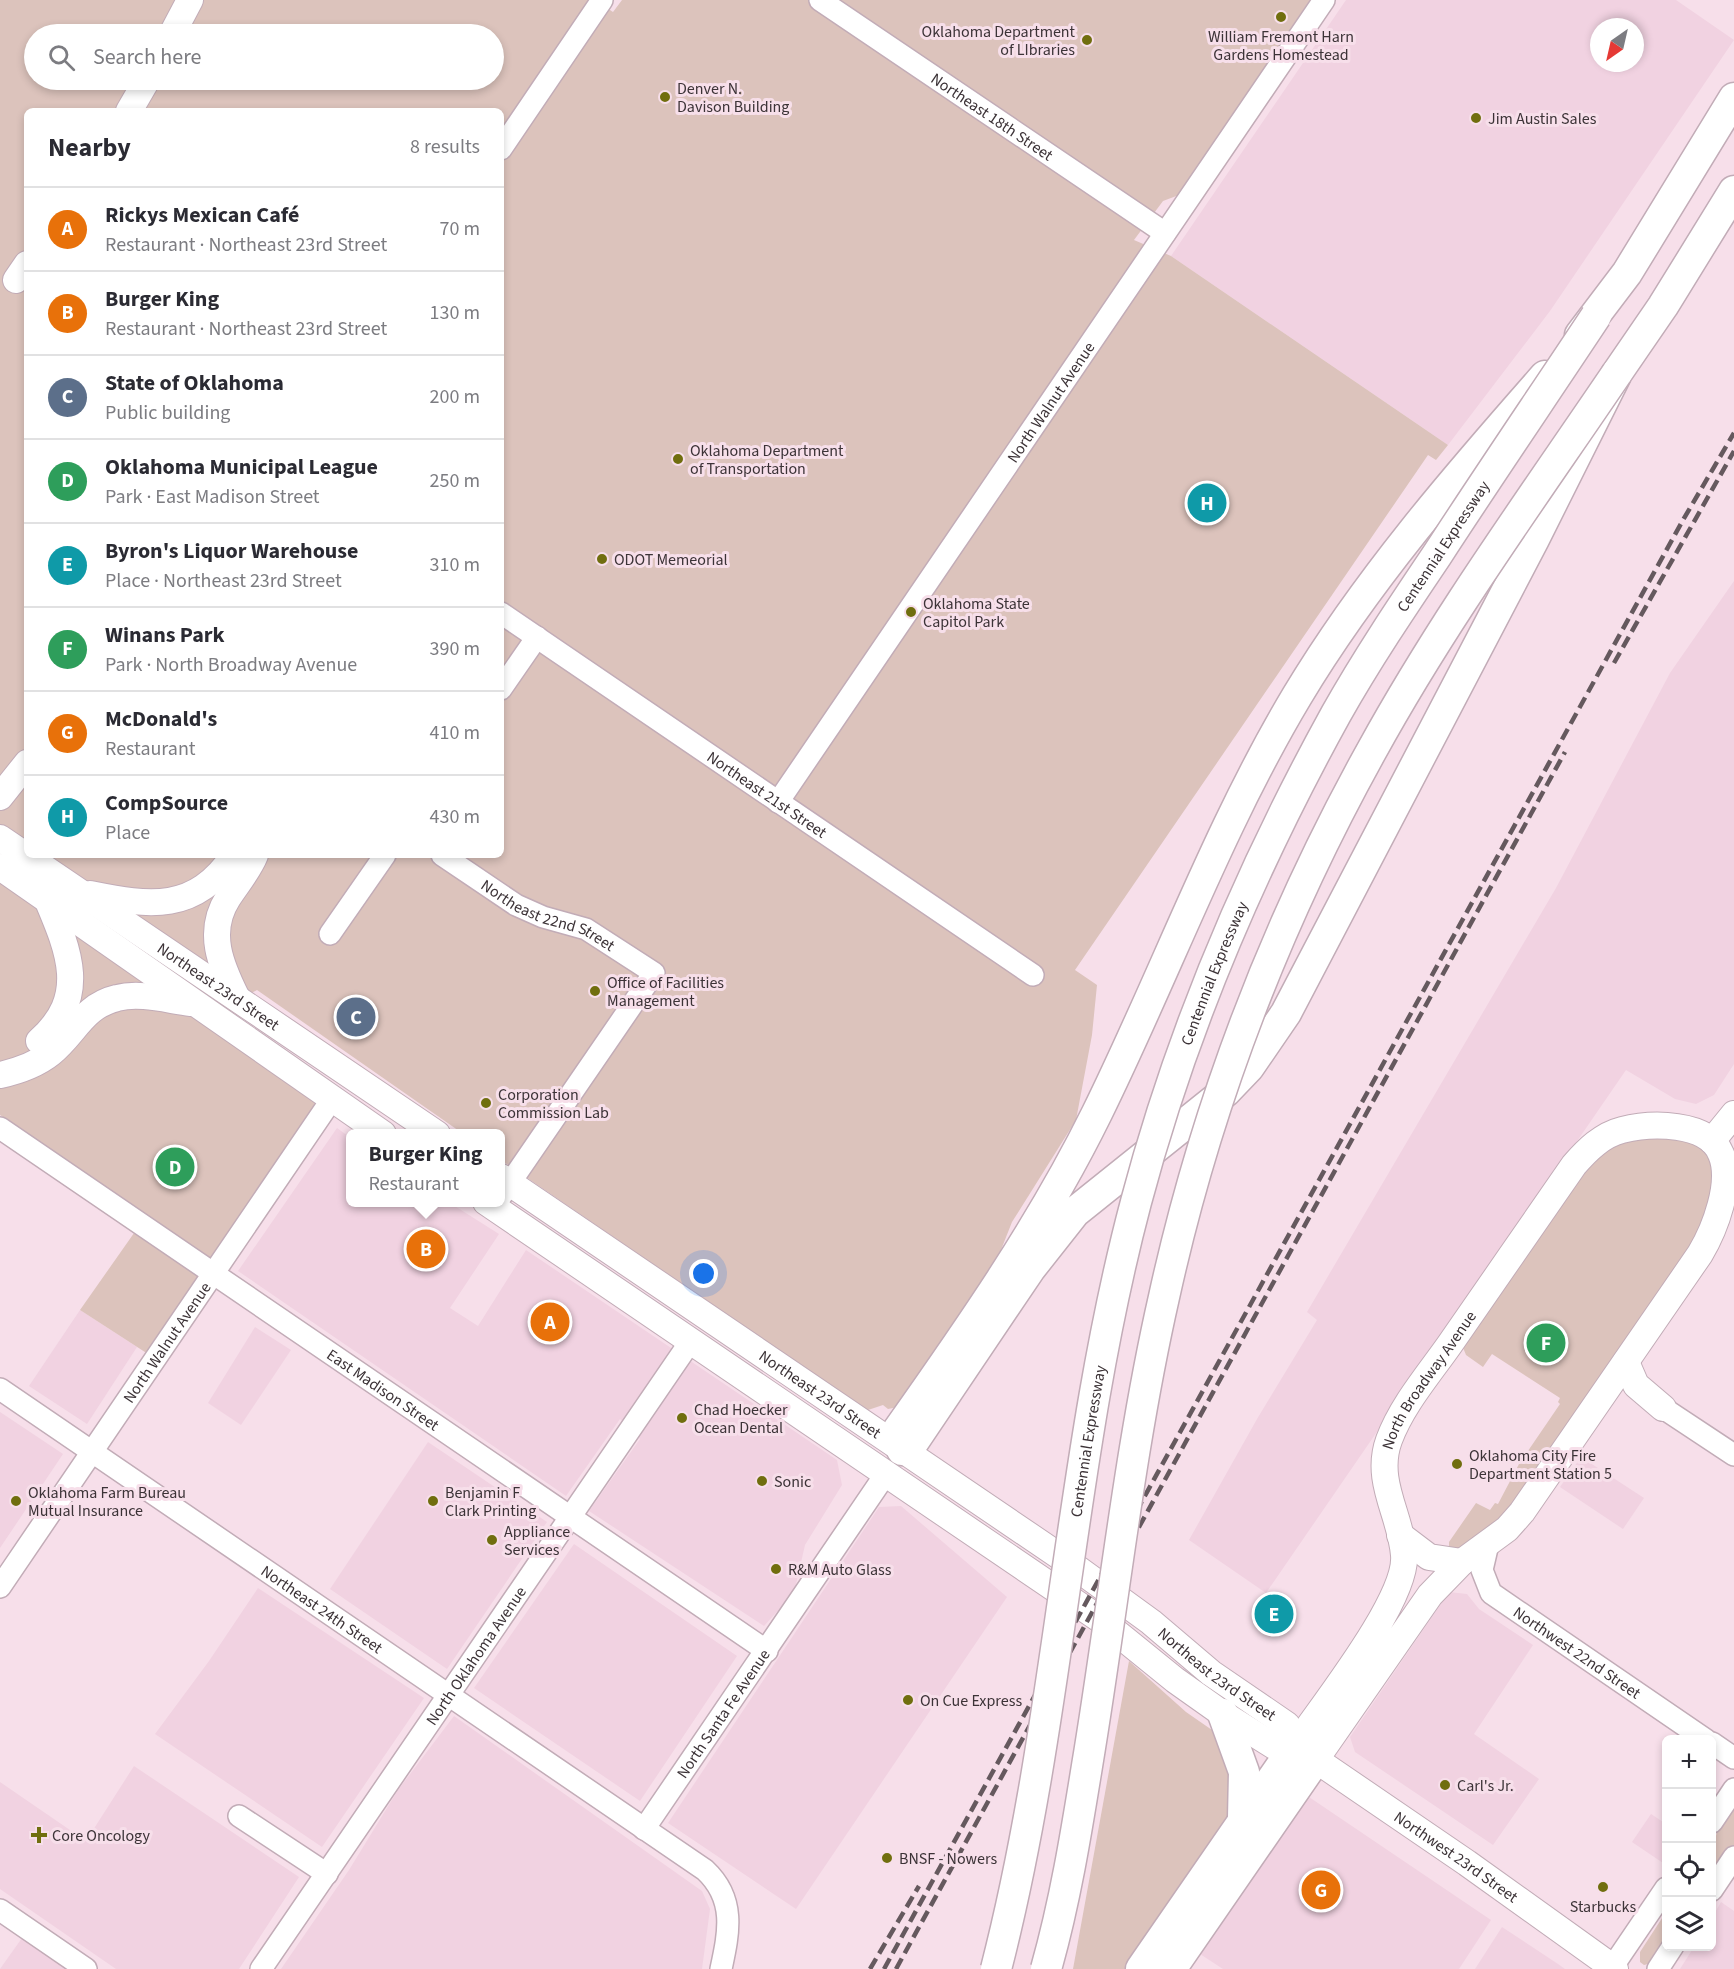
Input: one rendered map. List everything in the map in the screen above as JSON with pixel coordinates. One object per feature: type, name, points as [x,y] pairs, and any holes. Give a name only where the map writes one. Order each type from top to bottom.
[{"type":"highway","name":"Centennial Expressway","points":[[996,1969],[1024,1848],[1095,1386],[1136,1202],[1183,1053],[1233,921],[1260,861],[1338,710],[1394,619],[1684,182],[1734,98]]},
{"type":"highway","points":[[1046,1969],[1073,1853],[1152,1350],[1186,1204],[1229,1069],[1282,933],[1332,826],[1373,748],[1434,644],[1663,306],[1734,191]]},
{"type":"highway","points":[[1596,316],[1467,465],[1332,642],[1263,754],[1096,1115],[1020,1251],[898,1430],[902,1450],[914,1441],[1030,1269],[1069,1219],[1096,1193],[1226,1091],[1249,1067],[1286,1013],[1534,539],[1617,373]]},
{"type":"highway","points":[[1223,1714],[1244,1772],[1243,1818]]},
{"type":"highway","points":[[1141,1969],[1243,1818],[1305,1753]]},
{"type":"highway","points":[[1171,1969],[1305,1753]]},
{"type":"main road","points":[[177,24],[190,0]]},
{"type":"main road","points":[[126,108],[139,93]]},
{"type":"main road","points":[[0,797],[24,767]]},
{"type":"main road","name":"Northeast 23rd Street","points":[[0,838],[24,854]]},
{"type":"main road","name":"Northeast 23rd Street","points":[[29,858],[430,1129]]},
{"type":"main road","points":[[78,891],[129,901],[160,903],[181,898],[205,887],[232,858]]},
{"type":"main road","points":[[237,999],[218,954],[217,928],[226,901],[253,858]]},
{"type":"main road","name":"Northeast 23rd Street","points":[[0,867],[376,1129]]},
{"type":"main road","points":[[0,1058],[25,1050],[44,1036],[59,1017],[68,997],[71,978],[69,956],[46,899]]},
{"type":"main road","points":[[0,1075],[21,1070],[51,1053],[86,1012],[102,1002],[134,996],[197,1004]]},
{"type":"main road","points":[[1305,1753],[1430,1595],[1462,1562],[1507,1529],[1522,1512],[1626,1362],[1713,1232],[1725,1172],[1721,1153],[1712,1141],[1734,1114]]},
{"type":"main road","name":"North Broadway Avenue","points":[[1305,1753],[1392,1602],[1402,1578],[1405,1556],[1387,1492],[1385,1470],[1388,1442],[1398,1419],[1574,1165],[1589,1148],[1620,1130],[1673,1125],[1694,1131],[1712,1141]]},
{"type":"main road","name":"Northeast 23rd Street","points":[[505,1199],[902,1450],[1074,1566],[1151,1622],[1211,1673],[1287,1725],[1305,1753]]},
{"type":"main road","name":"Northeast 23rd Street","points":[[505,1200],[690,1342],[1101,1620],[1175,1680],[1223,1714],[1274,1746],[1305,1753]]},
{"type":"main road","points":[[1626,1362],[1636,1385],[1664,1408]]},
{"type":"main road","name":"North Santa Fe Avenue","points":[[885,1475],[902,1450]]},
{"type":"main road","points":[[1400,1535],[1429,1557],[1462,1562]]},
{"type":"main road","name":"Northwest 23rd Street","points":[[1305,1753],[1467,1863],[1613,1968]]},
{"type":"street","points":[[504,145],[602,0]]},
{"type":"street","name":"Northeast 18th Street","points":[[820,0],[1165,233]]},
{"type":"street","name":"North Walnut Avenue","points":[[778,802],[1324,0]]},
{"type":"street","name":"Northeast 21st Street","points":[[504,615],[1033,975]]},
{"type":"street","points":[[504,684],[537,637]]},
{"type":"street","points":[[330,934],[383,858]]},
{"type":"street","name":"Northeast 22nd Street","points":[[446,858],[516,905],[543,917],[586,929],[654,974],[505,1185]]},
{"type":"street","name":"North Walnut Avenue","points":[[0,1587],[332,1099]]},
{"type":"street","name":"East Madison Street","points":[[0,1128],[767,1651]]},
{"type":"street","name":"North Oklahoma Avenue","points":[[261,1969],[690,1342]]},
{"type":"street","name":"Northeast 24th Street","points":[[0,1389],[644,1829]]},
{"type":"street","points":[[1664,1408],[1734,1455]]},
{"type":"street","name":"North Santa Fe Avenue","points":[[644,1829],[885,1475]]},
{"type":"street","name":"Northwest 22nd Street","points":[[1488,1544],[1482,1570],[1491,1593],[1515,1612],[1699,1735]]},
{"type":"street","points":[[1716,1746],[1734,1758]]},
{"type":"street","points":[[1716,1816],[1734,1789]]},
{"type":"street","points":[[239,1816],[327,1874]]},
{"type":"street","points":[[644,1829],[705,1870],[721,1888],[730,1917],[721,1969]]},
{"type":"street","points":[[1716,1884],[1734,1857]]},
{"type":"street","points":[[1613,1968],[1662,1894]]},
{"type":"street","points":[[0,1910],[86,1969]]},
{"type":"street","points":[[1658,1969],[1670,1951]]},
{"type":"shaded area","name":"Oklahoma State Capitol Park","points":[[0,0],[595,0],[613,12],[622,0],[1310,0],[1179,195],[1163,201],[1134,240],[1171,256],[1448,445],[1436,460],[1428,455],[1075,970],[1097,985],[1092,1035],[1076,1120],[1012,1222],[997,1260],[898,1407],[888,1409],[883,1405],[868,1410],[860,1406],[505,1163],[505,1129],[456,1129],[257,990],[199,1022],[253,1055],[311,1097],[315,1104],[313,1111],[148,1354],[80,1310],[146,1216],[0,1115]]},
{"type":"shaded area","points":[[1346,0],[1676,0],[1734,40],[1550,311],[1448,445],[1171,256]]},
{"type":"shaded area","points":[[1734,581],[1734,1064],[1714,1095],[1696,1104],[1675,1099],[1626,1070],[1266,1593],[1189,1540],[1257,1419],[1317,1320],[1307,1312],[1556,888],[1670,673]]},
{"type":"shaded area","points":[[337,1128],[346,1134],[346,1207],[456,1207],[499,1234],[450,1308],[478,1326],[526,1250],[837,1460],[842,1485],[805,1545],[794,1593],[764,1626],[589,1511],[640,1439],[620,1419],[566,1496],[238,1271]]},
{"type":"shaded area","points":[[1640,1136],[1677,1138],[1688,1141],[1700,1147],[1708,1156],[1713,1178],[1705,1227],[1511,1514],[1458,1550],[1449,1548],[1449,1542],[1476,1503],[1490,1510],[1495,1503],[1498,1504],[1519,1464],[1560,1404],[1558,1402],[1560,1398],[1492,1354],[1483,1367],[1466,1355],[1462,1345],[1584,1167],[1609,1147]]},
{"type":"shaded area","points":[[80,1310],[137,1347],[87,1424],[29,1386]]},
{"type":"shaded area","points":[[255,1327],[291,1350],[241,1425],[208,1403]]},
{"type":"shaded area","name":"Oklahoma Farm Bureau Mutual Insurance","points":[[0,1412],[63,1454],[0,1548]]},
{"type":"shaded area","points":[[428,1442],[547,1522],[447,1669],[330,1589]]},
{"type":"shaded area","points":[[1581,1457],[1644,1498],[1623,1529],[1560,1487]]},
{"type":"shaded area","points":[[901,1506],[1007,1597],[796,1909],[668,1823],[879,1507]]},
{"type":"shaded area","points":[[574,1544],[737,1656],[640,1801],[474,1688]]},
{"type":"shaded area","points":[[258,1588],[424,1698],[322,1847],[155,1734],[209,1661]]},
{"type":"shaded area","points":[[1449,1592],[1467,1594],[1479,1609],[1533,1645],[1474,1734],[1539,1779],[1493,1845],[1355,1752],[1350,1737]]},
{"type":"shaded area","points":[[1129,1661],[1186,1712],[1212,1730],[1227,1749],[1234,1777],[1231,1815],[1127,1969],[1073,1969]]},
{"type":"shaded area","points":[[454,1716],[702,1891],[710,1909],[702,1969],[281,1969],[349,1870],[398,1790]]},
{"type":"shaded area","points":[[134,1766],[299,1877],[239,1969],[116,1969],[0,1889],[0,1782],[86,1841]]},
{"type":"shaded area","points":[[1309,1797],[1491,1920],[1459,1969],[1223,1969],[1200,1954]]},
{"type":"shaded area","points":[[1734,1801],[1734,1845],[1716,1872],[1716,1834]]},
{"type":"shaded area","points":[[1651,1814],[1662,1821],[1662,1862],[1632,1842]]},
{"type":"shaded area","points":[[1721,1902],[1734,1911],[1734,1969],[1680,1969],[1691,1951],[1716,1951],[1716,1911]]},
{"type":"shaded area","points":[[1662,1918],[1662,1952],[1658,1958],[1644,1965],[1640,1962],[1640,1952]]},
{"type":"shaded area","points":[[1502,1927],[1558,1964],[1565,1969],[1475,1969]]},
{"type":"shaded area","points":[[22,1938],[68,1969],[0,1969]]},
{"type":"railway","points":[[884,1969],[1683,520],[1734,433]]},
{"type":"railway","points":[[1614,663],[1734,451]]},
{"type":"railway","points":[[896,1969],[1565,752]]},
{"type":"railway","points":[[870,1969],[919,1886]]},
{"type":"place","name":"William Fremont Harn Gardens Homestead","points":[[1281,17]]},
{"type":"place","name":"Oklahoma Department of LIbraries","points":[[1087,40]]},
{"type":"place","name":"Denver N. Davison Building","points":[[665,97]]},
{"type":"place","name":"Jim Austin Sales","points":[[1476,118]]},
{"type":"place","name":"Oklahoma Department of Transportation","points":[[678,459]]},
{"type":"place","name":"CompSource","points":[[1207,503]]},
{"type":"place","name":"ODOT Memeorial","points":[[602,559]]},
{"type":"place","name":"Oklahoma State Capitol Park","points":[[911,612]]},
{"type":"place","name":"Office of Facilities Management","points":[[595,991]]},
{"type":"place","name":"State of Oklahoma","points":[[356,1017]]},
{"type":"place","name":"Corporation Commission Lab","points":[[486,1103]]},
{"type":"place","name":"Oklahoma Municipal League","points":[[175,1167]]},
{"type":"place","name":"Burger King","points":[[426,1249]]},
{"type":"place","name":"Rickys Mexican Café","points":[[550,1322]]},
{"type":"place","name":"Winans Park","points":[[1546,1343]]},
{"type":"place","name":"Chad Hoecker Ocean Dental","points":[[682,1418]]},
{"type":"place","name":"Oklahoma City Fire Department Station 5","points":[[1457,1464]]},
{"type":"place","name":"Sonic","points":[[762,1481]]},
{"type":"place","name":"Oklahoma Farm Bureau Mutual Insurance","points":[[16,1501]]},
{"type":"place","name":"Benjamin F Clark Printing","points":[[433,1501]]},
{"type":"place","name":"Appliance Services","points":[[492,1540]]},
{"type":"place","name":"R&M Auto Glass","points":[[776,1569]]},
{"type":"place","name":"Byron's Liquor Warehouse","points":[[1274,1614]]},
{"type":"place","name":"On Cue Express","points":[[908,1700]]},
{"type":"place","name":"Carl's Jr.","points":[[1445,1785]]},
{"type":"place","name":"Core Oncology","points":[[39,1835]]},
{"type":"place","name":"BNSF - Nowers","points":[[887,1858]]},
{"type":"place","name":"Starbucks","points":[[1603,1887]]},
{"type":"place","name":"McDonald's","points":[[1321,1890]]}]
